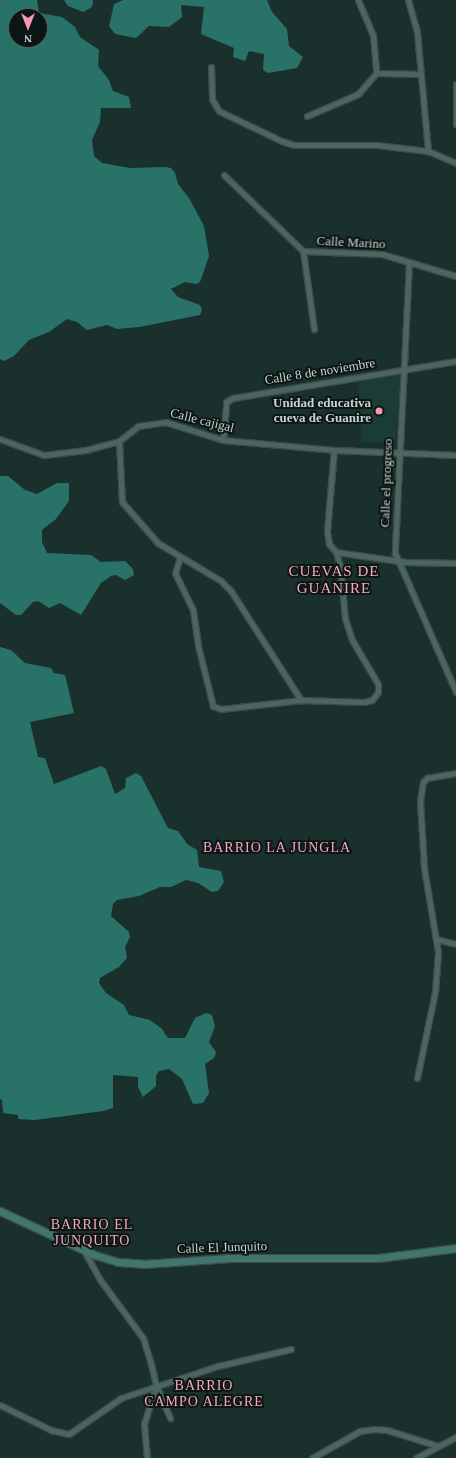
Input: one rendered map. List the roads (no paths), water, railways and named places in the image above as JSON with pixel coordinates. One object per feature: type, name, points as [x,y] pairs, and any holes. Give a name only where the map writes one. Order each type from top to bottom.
[{"type":"street","points":[[307,116],[358,94],[376,73],[372,35],[358,0]]},
{"type":"street","points":[[408,0],[417,32],[428,151]]},
{"type":"street","points":[[211,67],[212,99],[219,111],[282,141],[294,145],[377,145],[428,151],[456,163]]},
{"type":"street","points":[[376,73],[420,74]]},
{"type":"street","points":[[456,84],[456,124]]},
{"type":"street","name":"Calle Marino","points":[[224,175],[303,251],[382,254],[456,276]]},
{"type":"street","points":[[303,251],[314,329]]},
{"type":"street","name":"Calle el progreso","points":[[409,262],[404,370],[398,452],[395,554],[400,561],[456,692]]},
{"type":"street","name":"Calle 8 de noviembre","points":[[223,440],[226,402],[233,398],[456,361]]},
{"type":"street","name":"Calle cajigal","points":[[0,439],[44,455],[86,450],[118,441],[138,426],[154,422],[166,422],[223,440],[334,450],[456,455]]},
{"type":"street","points":[[118,441],[122,502],[158,543],[221,581],[231,591],[301,700]]},
{"type":"street","points":[[180,557],[174,574],[193,610],[198,646],[213,706],[221,708],[301,700],[364,702],[372,700],[378,692],[375,676],[352,640],[345,619],[340,566],[336,552],[329,544],[327,531],[334,450]]},
{"type":"street","points":[[336,552],[400,561],[456,563]]},
{"type":"street","points":[[417,1078],[435,992],[436,939],[424,868],[420,801],[423,782],[427,778],[456,773]]},
{"type":"street","points":[[436,939],[456,944]]},
{"type":"street","name":"Calle El Junquito","points":[[0,1211],[83,1249],[118,1262],[144,1264],[230,1258],[378,1258],[456,1248]]},
{"type":"street","points":[[83,1249],[101,1281],[143,1338],[156,1385],[170,1418]]},
{"type":"street","points":[[0,1405],[65,1435],[74,1433],[90,1422],[110,1404],[156,1385],[218,1366],[291,1349]]},
{"type":"street","points":[[148,1458],[144,1424],[156,1385]]},
{"type":"street","points":[[312,1458],[360,1431],[375,1429],[387,1430],[438,1446]]},
{"type":"street","points":[[416,1458],[456,1437]]},
{"type":"place","name":"Unidad educativa cueva de Guanire","points":[[379,411]]},
{"type":"district","name":"CUEVAS DE GUANIRE","points":[[334,580]]},
{"type":"district","name":"BARRIO LA JUNGLA","points":[[277,848]]},
{"type":"district","name":"BARRIO EL JUNQUITO","points":[[92,1234]]},
{"type":"district","name":"BARRIO CAMPO ALEGRE","points":[[204,1394]]}]
